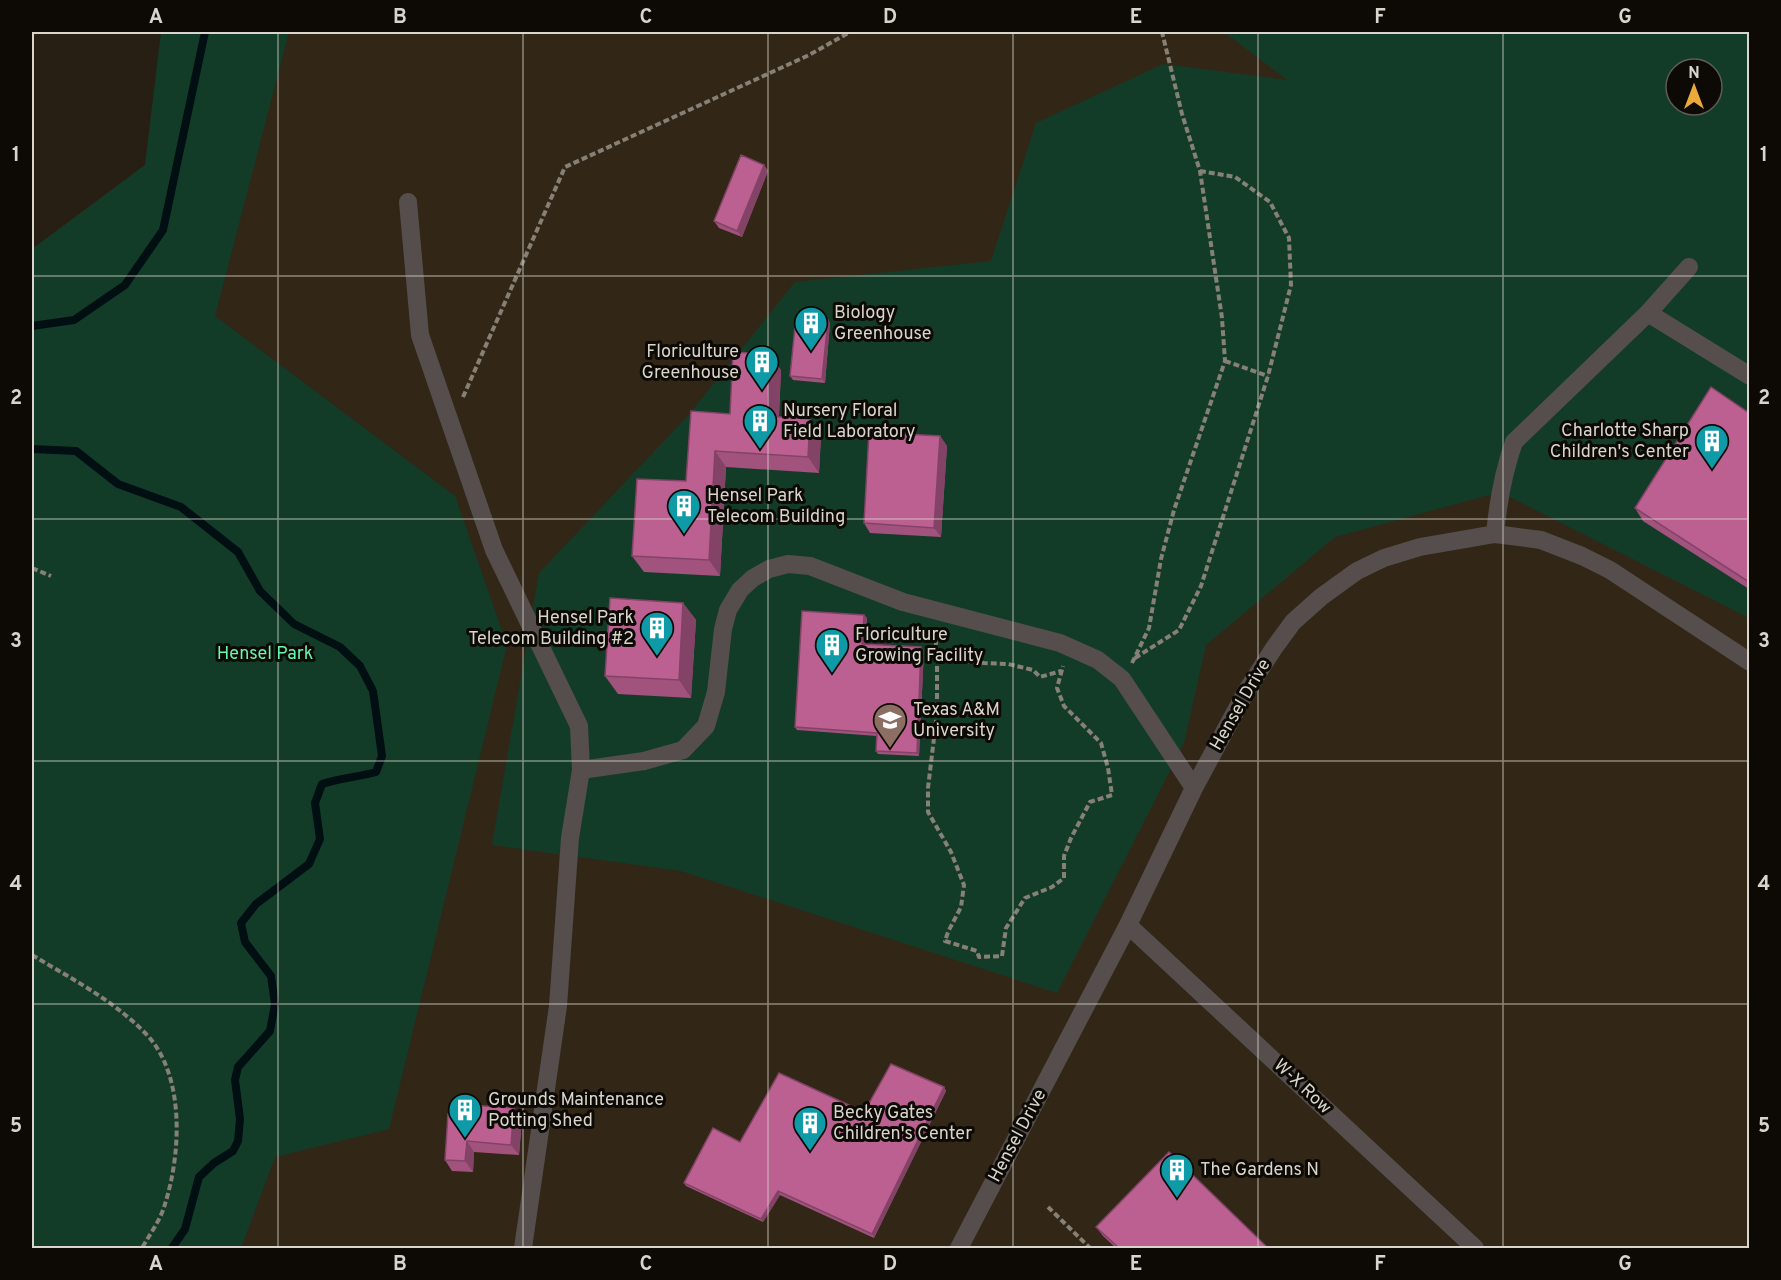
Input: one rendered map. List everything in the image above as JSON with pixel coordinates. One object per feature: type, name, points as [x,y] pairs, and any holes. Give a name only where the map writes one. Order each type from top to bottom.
[{"type":"street","points":[[408,202],[420,335],[494,550],[579,726],[581,770],[570,838],[558,1006],[523,1248]]},
{"type":"street","points":[[1495,534],[1504,470],[1514,442],[1648,313],[1689,267]]},
{"type":"street","points":[[1648,313],[1749,376]]},
{"type":"street","name":"Hensel Drive","points":[[959,1248],[1128,925],[1194,788],[1247,690],[1293,622],[1321,597],[1357,571],[1384,558],[1420,547],[1495,534],[1541,540],[1610,570],[1749,662]]},
{"type":"street","points":[[581,770],[644,760],[683,750],[706,726],[716,692],[723,629],[728,609],[740,590],[753,578],[769,569],[788,564],[810,566],[903,602],[1060,643],[1098,660],[1122,679],[1194,788]]},
{"type":"street","name":"W-X Row","points":[[1128,925],[1475,1248]]},
{"type":"path","points":[[451,426],[565,167],[809,55],[850,32]]},
{"type":"path","points":[[1122,679],[1149,628],[1161,559],[1174,510],[1225,362],[1222,318],[1200,171],[1182,114],[1162,32]]},
{"type":"path","points":[[1134,659],[1179,630],[1201,586],[1268,376],[1291,285],[1289,238],[1270,202],[1235,177],[1200,171]]},
{"type":"path","points":[[1225,362],[1268,376]]},
{"type":"path","points":[[32,568],[51,576]]},
{"type":"path","points":[[930,609],[937,658],[937,713],[928,788],[928,812],[951,852],[964,885],[961,908],[945,941],[977,951],[979,957],[1002,956],[1006,928],[1025,898],[1052,887],[1064,878],[1064,856],[1090,802],[1112,795],[1101,743],[1064,706],[1058,688],[1068,646]]},
{"type":"path","points":[[937,658],[1008,664],[1033,670],[1040,677],[1062,671]]},
{"type":"path","points":[[32,955],[112,1003],[149,1038],[168,1069],[177,1112],[175,1162],[165,1205],[142,1248]]},
{"type":"path","points":[[1048,1207],[1089,1248]]},
{"type":"shaded area","name":"Texas A&M University","points":[[211,32],[1749,32],[1749,1248],[32,1248],[32,249],[145,165]]},
{"type":"green space","name":"Hensel Park","points":[[161,32],[289,32],[215,316],[455,496],[507,645],[389,1129],[275,1157],[241,1248],[32,1248],[32,249],[145,165]]},
{"type":"green space","points":[[1224,32],[1749,32],[1749,618],[1500,492],[1335,537],[1206,645],[1184,743],[1057,993],[681,871],[492,845],[539,573],[686,418],[795,282],[991,261],[1036,123],[1163,64],[1287,80]]},
{"type":"building","points":[[741,155],[764,165],[737,231],[714,221]]},
{"type":"building","name":"Biology Greenhouse","points":[[796,317],[828,320],[822,379],[790,376]]},
{"type":"building","points":[[733,352],[770,354],[767,416],[810,419],[808,457],[715,451],[709,560],[632,556],[637,479],[686,481],[691,411],[730,414]]},
{"type":"building","name":"Charlotte Sharp Children's Center","points":[[1711,387],[1749,413],[1749,582],[1635,508]]},
{"type":"building","points":[[869,432],[940,436],[934,528],[864,523]]},
{"type":"building","name":"Hensel Park Telecom Building #2","points":[[610,598],[683,603],[679,680],[605,676]]},
{"type":"building","points":[[802,611],[864,615],[862,644],[921,647],[917,753],[876,751],[877,733],[795,727]]},
{"type":"building","name":"Becky Gates Children's Center","points":[[891,1064],[944,1087],[872,1234],[778,1191],[761,1219],[684,1183],[713,1128],[740,1142],[779,1073],[864,1112]]},
{"type":"building","points":[[469,1105],[514,1108],[511,1145],[467,1141],[465,1161],[445,1160],[448,1114],[468,1116]]},
{"type":"building","name":"The Gardens N","points":[[1169,1152],[1268,1248],[1119,1248],[1096,1227]]},
{"type":"waterway","points":[[32,326],[74,320],[125,285],[163,230],[205,32]]},
{"type":"waterway","points":[[32,449],[76,451],[118,484],[181,507],[238,552],[260,591],[294,624],[340,647],[360,666],[373,691],[382,756],[376,772],[322,784],[315,803],[320,839],[309,864],[256,904],[241,923],[245,942],[271,976],[275,1004],[270,1031],[238,1067],[235,1080],[240,1119],[238,1141],[233,1151],[214,1163],[199,1177],[185,1229],[172,1248]]},
{"type":"place","name":"Biology Greenhouse","points":[[811,352]]},
{"type":"place","name":"Floriculture Greenhouse","points":[[762,391]]},
{"type":"place","name":"Nursery Floral Field Laboratory","points":[[760,450]]},
{"type":"place","name":"Charlotte Sharp Children's Center","points":[[1712,470]]},
{"type":"place","name":"Hensel Park Telecom Building","points":[[684,535]]},
{"type":"place","name":"Hensel Park Telecom Building #2","points":[[657,657]]},
{"type":"place","name":"Floriculture Growing Facility","points":[[832,674]]},
{"type":"place","name":"Texas A&M University","points":[[890,749]]},
{"type":"place","name":"Grounds Maintenance Potting Shed","points":[[465,1139]]},
{"type":"place","name":"Becky Gates Children's Center","points":[[810,1152]]},
{"type":"place","name":"The Gardens N","points":[[1177,1199]]}]
